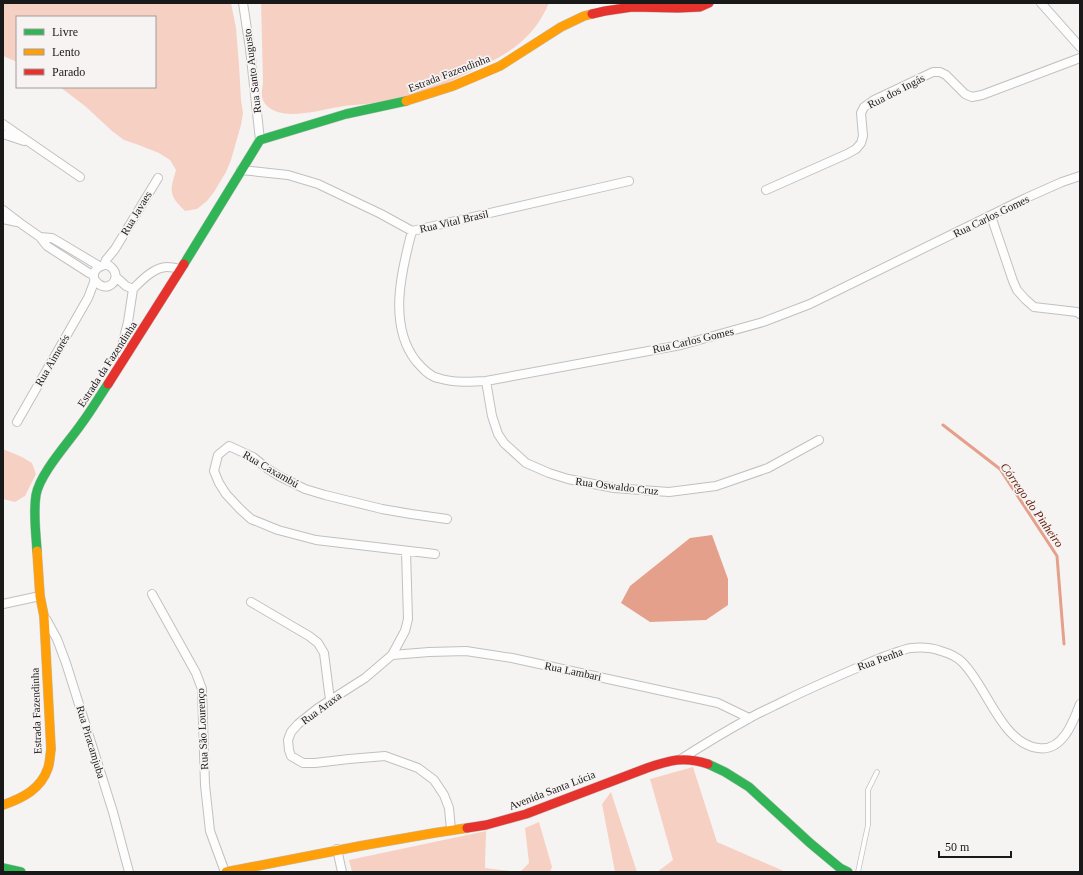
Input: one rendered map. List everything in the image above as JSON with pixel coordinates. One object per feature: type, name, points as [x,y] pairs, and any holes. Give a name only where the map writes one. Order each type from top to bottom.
[{"type":"street","name":"Rua Santo Augusto","points":[[243,3],[250,49],[260,140]]},
{"type":"street","name":"Estrada Fazendinha","points":[[260,140],[346,114],[408,101],[453,86],[500,66],[561,27],[584,16],[632,7],[678,8],[700,6],[709,3]]},
{"type":"street","points":[[1041,3],[1080,47]]},
{"type":"street","name":"Rua dos Ingás","points":[[766,190],[856,149],[862,143],[863,136],[861,113],[864,107],[874,100],[933,72],[940,72],[946,75],[966,94],[972,97],[982,96],[1080,58]]},
{"type":"street","points":[[3,124],[3,133],[30,143]]},
{"type":"street","points":[[3,124],[80,177]]},
{"type":"street","name":"Estrada da Fazendinha","points":[[44,616],[40,596],[35,522],[36,495],[40,483],[50,466],[83,422],[123,361],[260,140]]},
{"type":"street","name":"Rua Vital Brasil","points":[[241,170],[288,175],[318,184],[412,231],[629,181]]},
{"type":"street","name":"Rua Carlos Gomes","points":[[412,231],[406,255],[400,294],[400,321],[402,334],[407,346],[421,368],[436,378],[456,382],[486,381],[681,345],[763,322],[810,304],[1026,198],[1062,182],[1080,176]]},
{"type":"street","name":"Rua Javaes","points":[[102,266],[158,178]]},
{"type":"street","points":[[3,210],[40,237],[47,246],[89,273],[97,284],[101,286],[111,285],[130,288],[160,268],[167,267],[180,269]]},
{"type":"street","points":[[991,216],[1017,290],[1025,299],[1034,307],[1077,312],[1080,314]]},
{"type":"street","points":[[3,219],[20,223]]},
{"type":"street","points":[[40,237],[52,238],[89,260],[102,266],[112,268],[116,277],[130,288]]},
{"type":"street","name":"Rua Javaes","points":[[112,268],[114,249]]},
{"type":"street","points":[[94,278],[96,269],[102,266]]},
{"type":"street","points":[[111,285],[116,277]]},
{"type":"street","name":"Rua Aimorés","points":[[17,422],[88,298],[94,278]]},
{"type":"street","name":"Rua Aimorés","points":[[88,298],[101,286]]},
{"type":"street","points":[[123,361],[123,342],[128,322],[130,288]]},
{"type":"street","name":"Rua Oswaldo Cruz","points":[[486,381],[492,416],[498,434],[504,443],[526,463],[568,479],[614,488],[670,492],[716,486],[768,468],[819,440]]},
{"type":"street","name":"Rua Caxambú","points":[[435,554],[316,540],[278,530],[251,518],[232,500],[219,483],[214,471],[218,456],[229,446],[253,457],[279,476],[305,489],[382,509],[447,519]]},
{"type":"street","name":"Rua Araxa","points":[[406,551],[408,619],[405,631],[392,655],[365,678],[318,708],[298,724],[291,732],[288,740],[289,750],[291,756],[302,763],[385,756],[418,768],[434,780],[444,795],[452,830]]},
{"type":"street","name":"Rua São Lourenço","points":[[152,594],[196,673],[202,689],[205,784],[210,831],[226,872]]},
{"type":"street","points":[[3,604],[40,596]]},
{"type":"street","points":[[251,602],[309,636],[318,643],[324,653],[330,700]]},
{"type":"street","name":"Estrada Fazendinha","points":[[3,805],[32,792],[42,781],[49,766],[51,748],[44,616]]},
{"type":"street","name":"Rua Piracamjuba","points":[[44,616],[57,639],[66,663],[113,812],[129,872]]},
{"type":"street","name":"Rua Penha","points":[[680,759],[749,718],[825,681],[885,655],[910,648],[941,651],[962,661],[982,688],[1004,725],[1015,737],[1034,748],[1046,749],[1053,746],[1063,738],[1069,729],[1080,704]]},
{"type":"street","name":"Rua Lambari","points":[[392,655],[429,652],[466,652],[512,658],[718,703],[749,718]]},
{"type":"street","name":"Avenida Santa Lúcia","points":[[226,872],[337,849],[489,825],[527,814],[659,764],[680,759],[699,761],[714,766],[740,780],[810,843],[840,868],[848,872]]},
{"type":"street","points":[[337,849],[342,872]]},
{"type":"street","points":[[3,868],[21,872]]},
{"type":"lane","points":[[858,872],[868,825],[868,790],[877,772]]},
{"type":"shaded area","points":[[3,3],[231,3],[236,28],[243,113],[231,160],[226,172],[207,201],[197,209],[185,211],[179,206],[173,197],[172,183],[176,170],[170,160],[159,153],[124,140],[85,106],[61,88],[156,88],[156,16],[16,16],[16,62],[3,56]]},
{"type":"shaded area","points":[[261,3],[549,3],[542,17],[524,40],[489,63],[437,87],[422,93],[394,99],[366,104],[342,106],[301,114],[291,114],[273,110],[264,103],[263,100]]},
{"type":"shaded area","points":[[3,449],[32,463],[36,474],[25,496],[15,502],[3,499]]},
{"type":"shaded area","points":[[712,535],[728,579],[728,605],[706,620],[650,622],[621,603],[630,586],[690,538]]},
{"type":"shaded area","points":[[693,767],[717,842],[786,872],[657,872],[673,860],[650,779]]},
{"type":"shaded area","points":[[611,792],[637,872],[615,872],[602,804]]},
{"type":"shaded area","points":[[539,822],[552,867],[550,872],[520,872],[529,863],[525,828]]},
{"type":"shaded area","points":[[486,831],[485,868],[518,872],[352,872],[349,860]]},
{"type":"waterway","name":"Córrego do Pinheiro","points":[[943,425],[1000,469],[1057,556],[1064,644]]},
{"type":"traffic: fast","points":[[184,264],[260,140],[346,114],[406,101]]},
{"type":"traffic: fast","points":[[37,551],[35,509],[36,495],[39,486],[49,468],[108,384]]},
{"type":"traffic: fast","points":[[708,764],[725,772],[749,787],[810,843],[840,868],[848,872]]},
{"type":"traffic: fast","points":[[3,868],[21,872]]},
{"type":"traffic: slow","points":[[406,101],[453,86],[500,66],[561,27],[584,16],[592,14]]},
{"type":"traffic: slow","points":[[3,805],[24,796],[36,787],[45,775],[50,761],[51,749],[44,616],[40,596],[37,551]]},
{"type":"traffic: slow","points":[[226,872],[360,846],[467,828]]},
{"type":"traffic: jam","points":[[592,14],[632,7],[700,7],[709,3]]},
{"type":"traffic: jam","points":[[108,384],[184,264]]},
{"type":"traffic: jam","points":[[467,828],[486,825],[526,814],[647,768],[670,761],[692,760],[708,764]]}]
